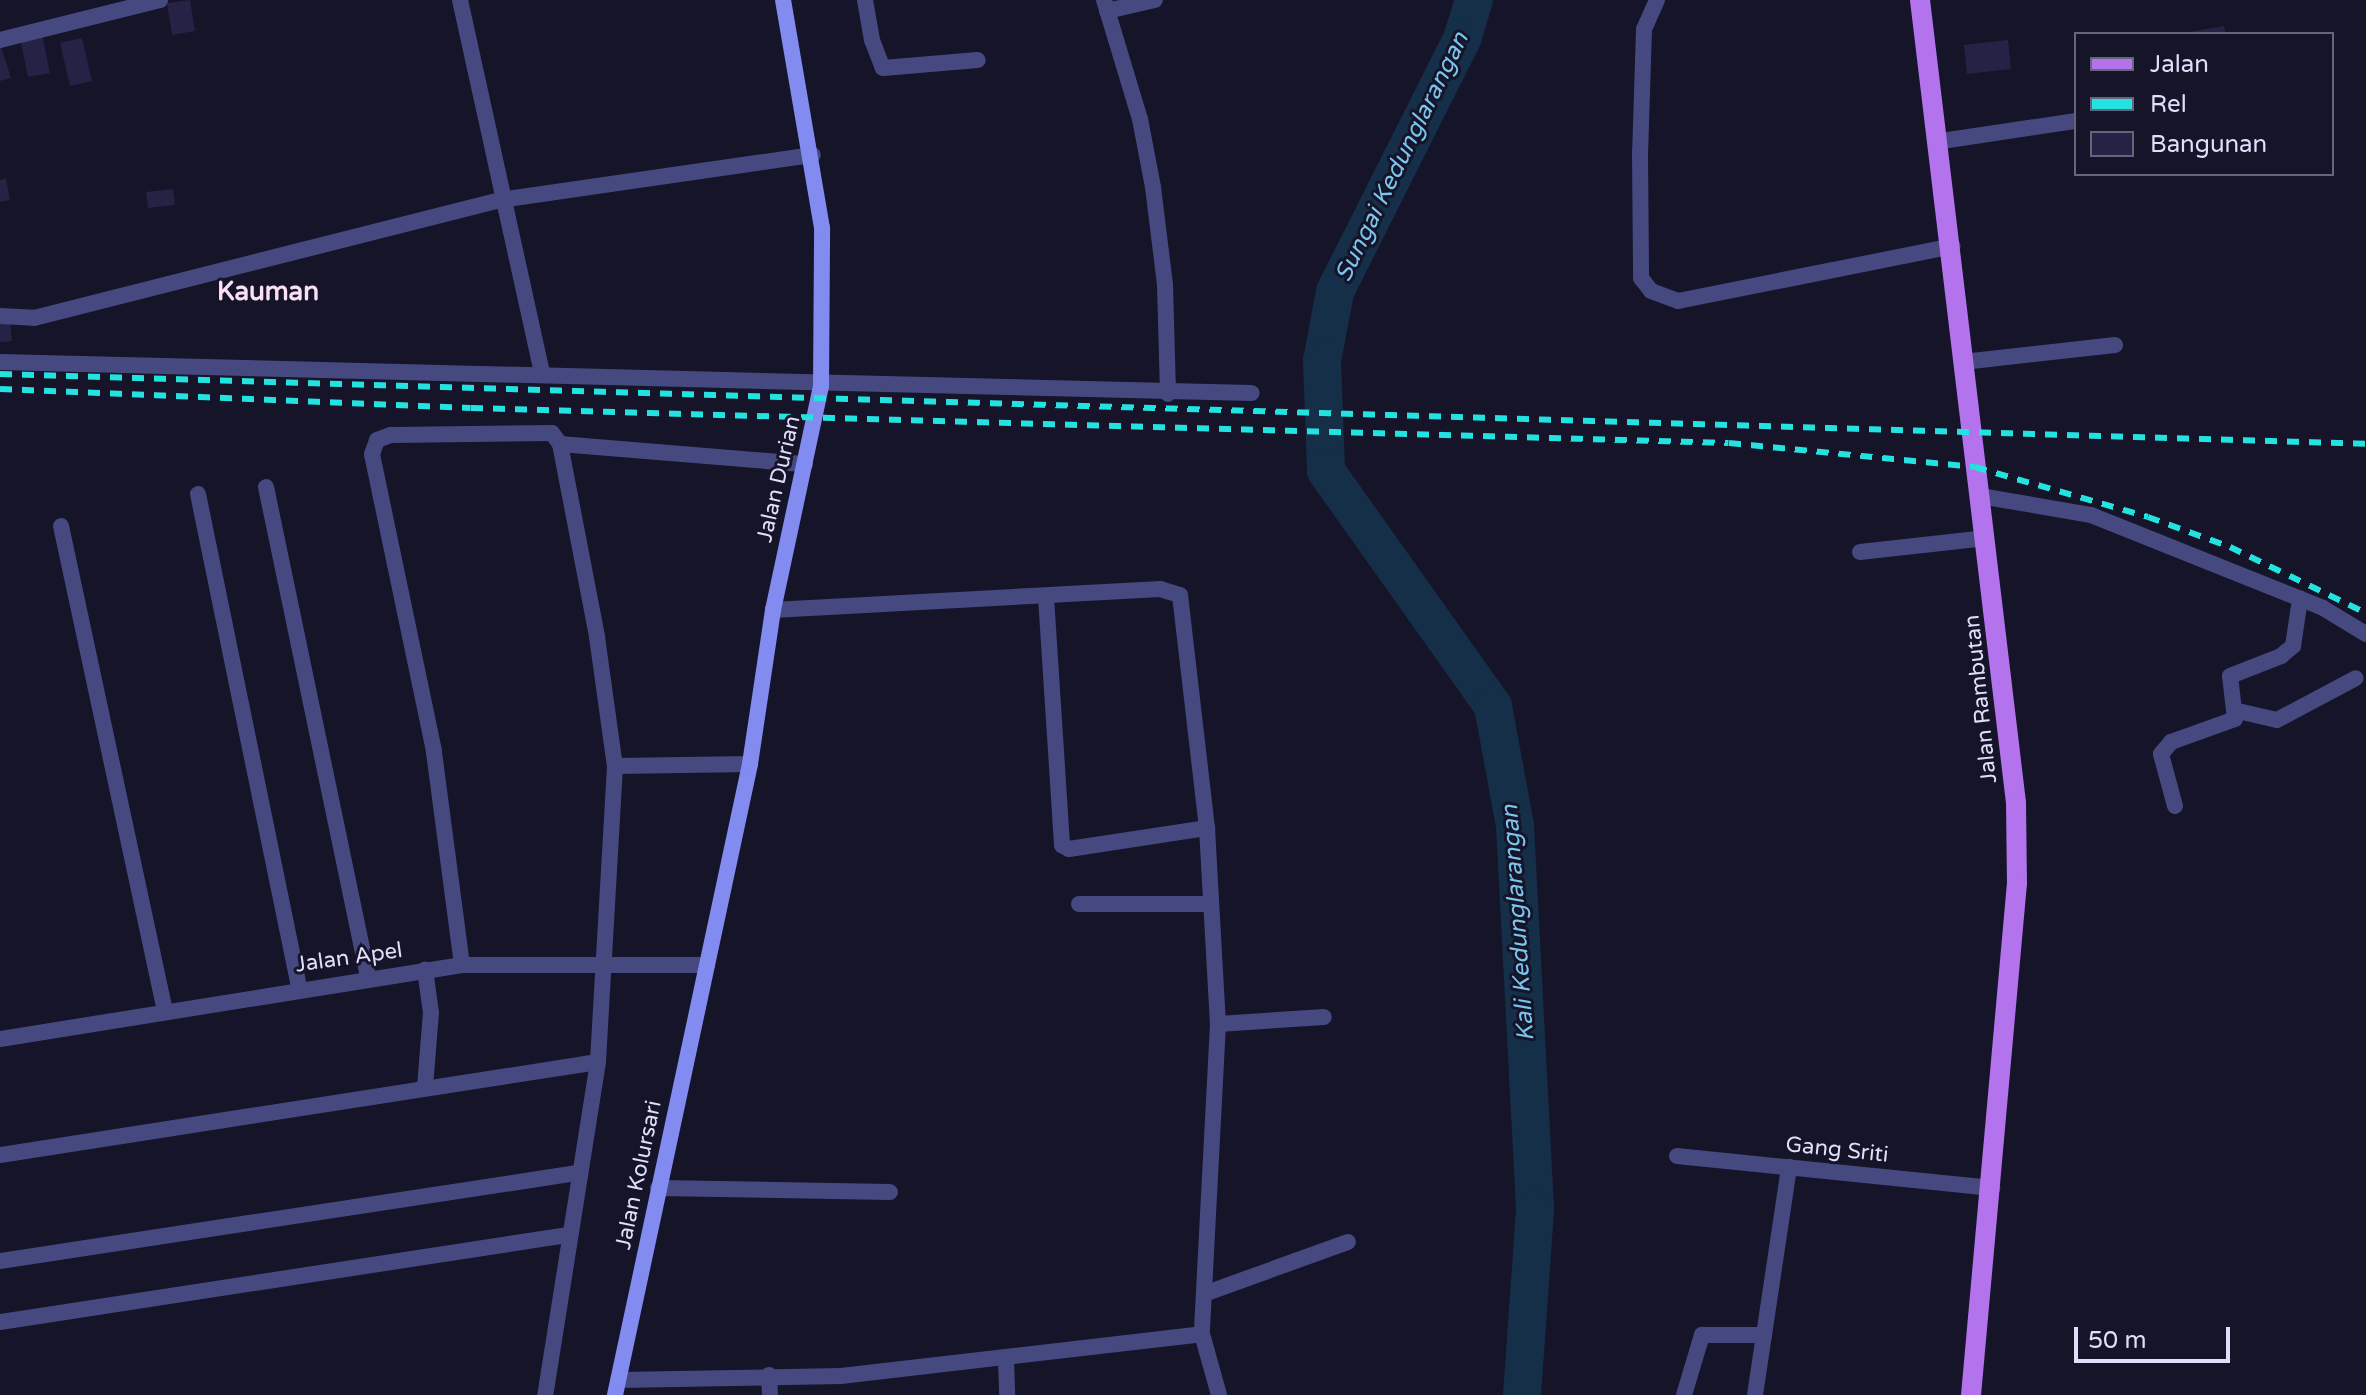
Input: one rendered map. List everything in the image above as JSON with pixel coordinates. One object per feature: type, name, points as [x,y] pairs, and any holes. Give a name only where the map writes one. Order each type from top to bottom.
[{"type":"main road","name":"Jalan Rambutan","points":[[1920,0],[1935,142],[1953,246],[1963,362],[2008,718],[2017,851],[1992,1188],[1971,1395]]},
{"type":"street","points":[[0,40],[160,0]]},
{"type":"street","points":[[460,0],[500,200],[542,374]]},
{"type":"street","points":[[865,0],[872,40],[883,68],[978,60]]},
{"type":"street","points":[[1155,0],[1106,5],[1140,119],[1153,187],[1165,285],[1168,394]]},
{"type":"street","points":[[1657,0],[1644,29],[1640,153],[1641,278],[1651,291],[1678,301],[1953,246]]},
{"type":"street","name":"Jalan Durian","points":[[707,965],[773,610],[821,386],[822,228],[813,155],[786,1]]},
{"type":"street","points":[[1935,142],[2074,121]]},
{"type":"street","points":[[0,316],[34,318],[500,200],[813,155]]},
{"type":"street","points":[[1963,362],[2115,345]]},
{"type":"street","points":[[0,362],[542,374],[821,386],[1252,393]]},
{"type":"street","points":[[462,965],[434,751],[372,454],[377,440],[391,435],[552,433],[560,444],[615,766],[612,962],[545,1395]]},
{"type":"street","points":[[560,444],[805,464]]},
{"type":"street","points":[[266,487],[368,977]]},
{"type":"street","points":[[198,494],[299,987]]},
{"type":"street","points":[[1980,496],[2091,515],[2300,599],[2366,634]]},
{"type":"street","points":[[61,526],[165,1010]]},
{"type":"street","points":[[1860,552],[1986,538]]},
{"type":"street","points":[[773,610],[1160,589],[1180,595],[1207,828],[1218,1024],[1202,1334],[1219,1395]]},
{"type":"street","points":[[1046,597],[1062,845],[1069,849],[1207,828]]},
{"type":"street","points":[[2175,806],[2161,754],[2171,742],[2228,726],[2238,711],[2230,676],[2293,646],[2300,599]]},
{"type":"street","points":[[2238,711],[2277,720],[2356,678]]},
{"type":"street","points":[[615,766],[744,764]]},
{"type":"street","points":[[1079,904],[1211,904]]},
{"type":"street","name":"Jalan Apel","points":[[0,1039],[299,987],[462,965],[612,962],[707,965]]},
{"type":"street","name":"Jalan Kolursari","points":[[616,1388],[707,965]]},
{"type":"street","points":[[425,969],[431,1013],[425,1087]]},
{"type":"street","points":[[1218,1024],[1324,1017]]},
{"type":"street","points":[[0,1155],[598,1062]]},
{"type":"street","name":"Gang Sriti","points":[[1677,1156],[1992,1188]]},
{"type":"street","points":[[1755,1395],[1789,1167]]},
{"type":"street","points":[[0,1261],[577,1173]]},
{"type":"street","points":[[658,1188],[890,1192]]},
{"type":"street","points":[[0,1322],[568,1235]]},
{"type":"street","points":[[1204,1294],[1348,1242]]},
{"type":"street","points":[[616,1388],[769,1375],[841,1376],[1006,1360],[1202,1334]]},
{"type":"street","points":[[1684,1395],[1702,1335],[1764,1335]]},
{"type":"street","points":[[1006,1360],[1007,1395]]},
{"type":"street","points":[[769,1375],[770,1395]]},
{"type":"building","points":[[190,0],[195,31],[172,35],[167,3]]},
{"type":"building","points":[[2224,26],[2226,32],[2189,32]]},
{"type":"building","points":[[42,34],[50,73],[28,77],[20,38]]},
{"type":"building","points":[[82,38],[92,81],[70,86],[60,43]]},
{"type":"building","points":[[2008,40],[2011,69],[1967,74],[1964,45]]},
{"type":"building","points":[[0,44],[11,78],[0,81]]},
{"type":"building","points":[[6,178],[10,200],[0,202],[0,180]]},
{"type":"building","points":[[173,189],[175,205],[148,208],[146,192]]},
{"type":"building","points":[[0,319],[10,319],[12,341],[0,342]]},
{"type":"waterway","name":"Kali Kedunglarangan","points":[[1474,0],[1463,37],[1335,292],[1322,361],[1326,471],[1493,706],[1515,826],[1535,1210],[1522,1395]]},
{"type":"railway","points":[[0,374],[2366,444]]},
{"type":"railway","points":[[0,389],[471,408],[1729,443],[1975,467],[2148,517],[2230,547],[2366,613]]},
{"type":"district","name":"Kauman","points":[[268,292]]},
{"type":"water label","name":"Sungai Kedunglarangan","points":[[1402,157]]}]
